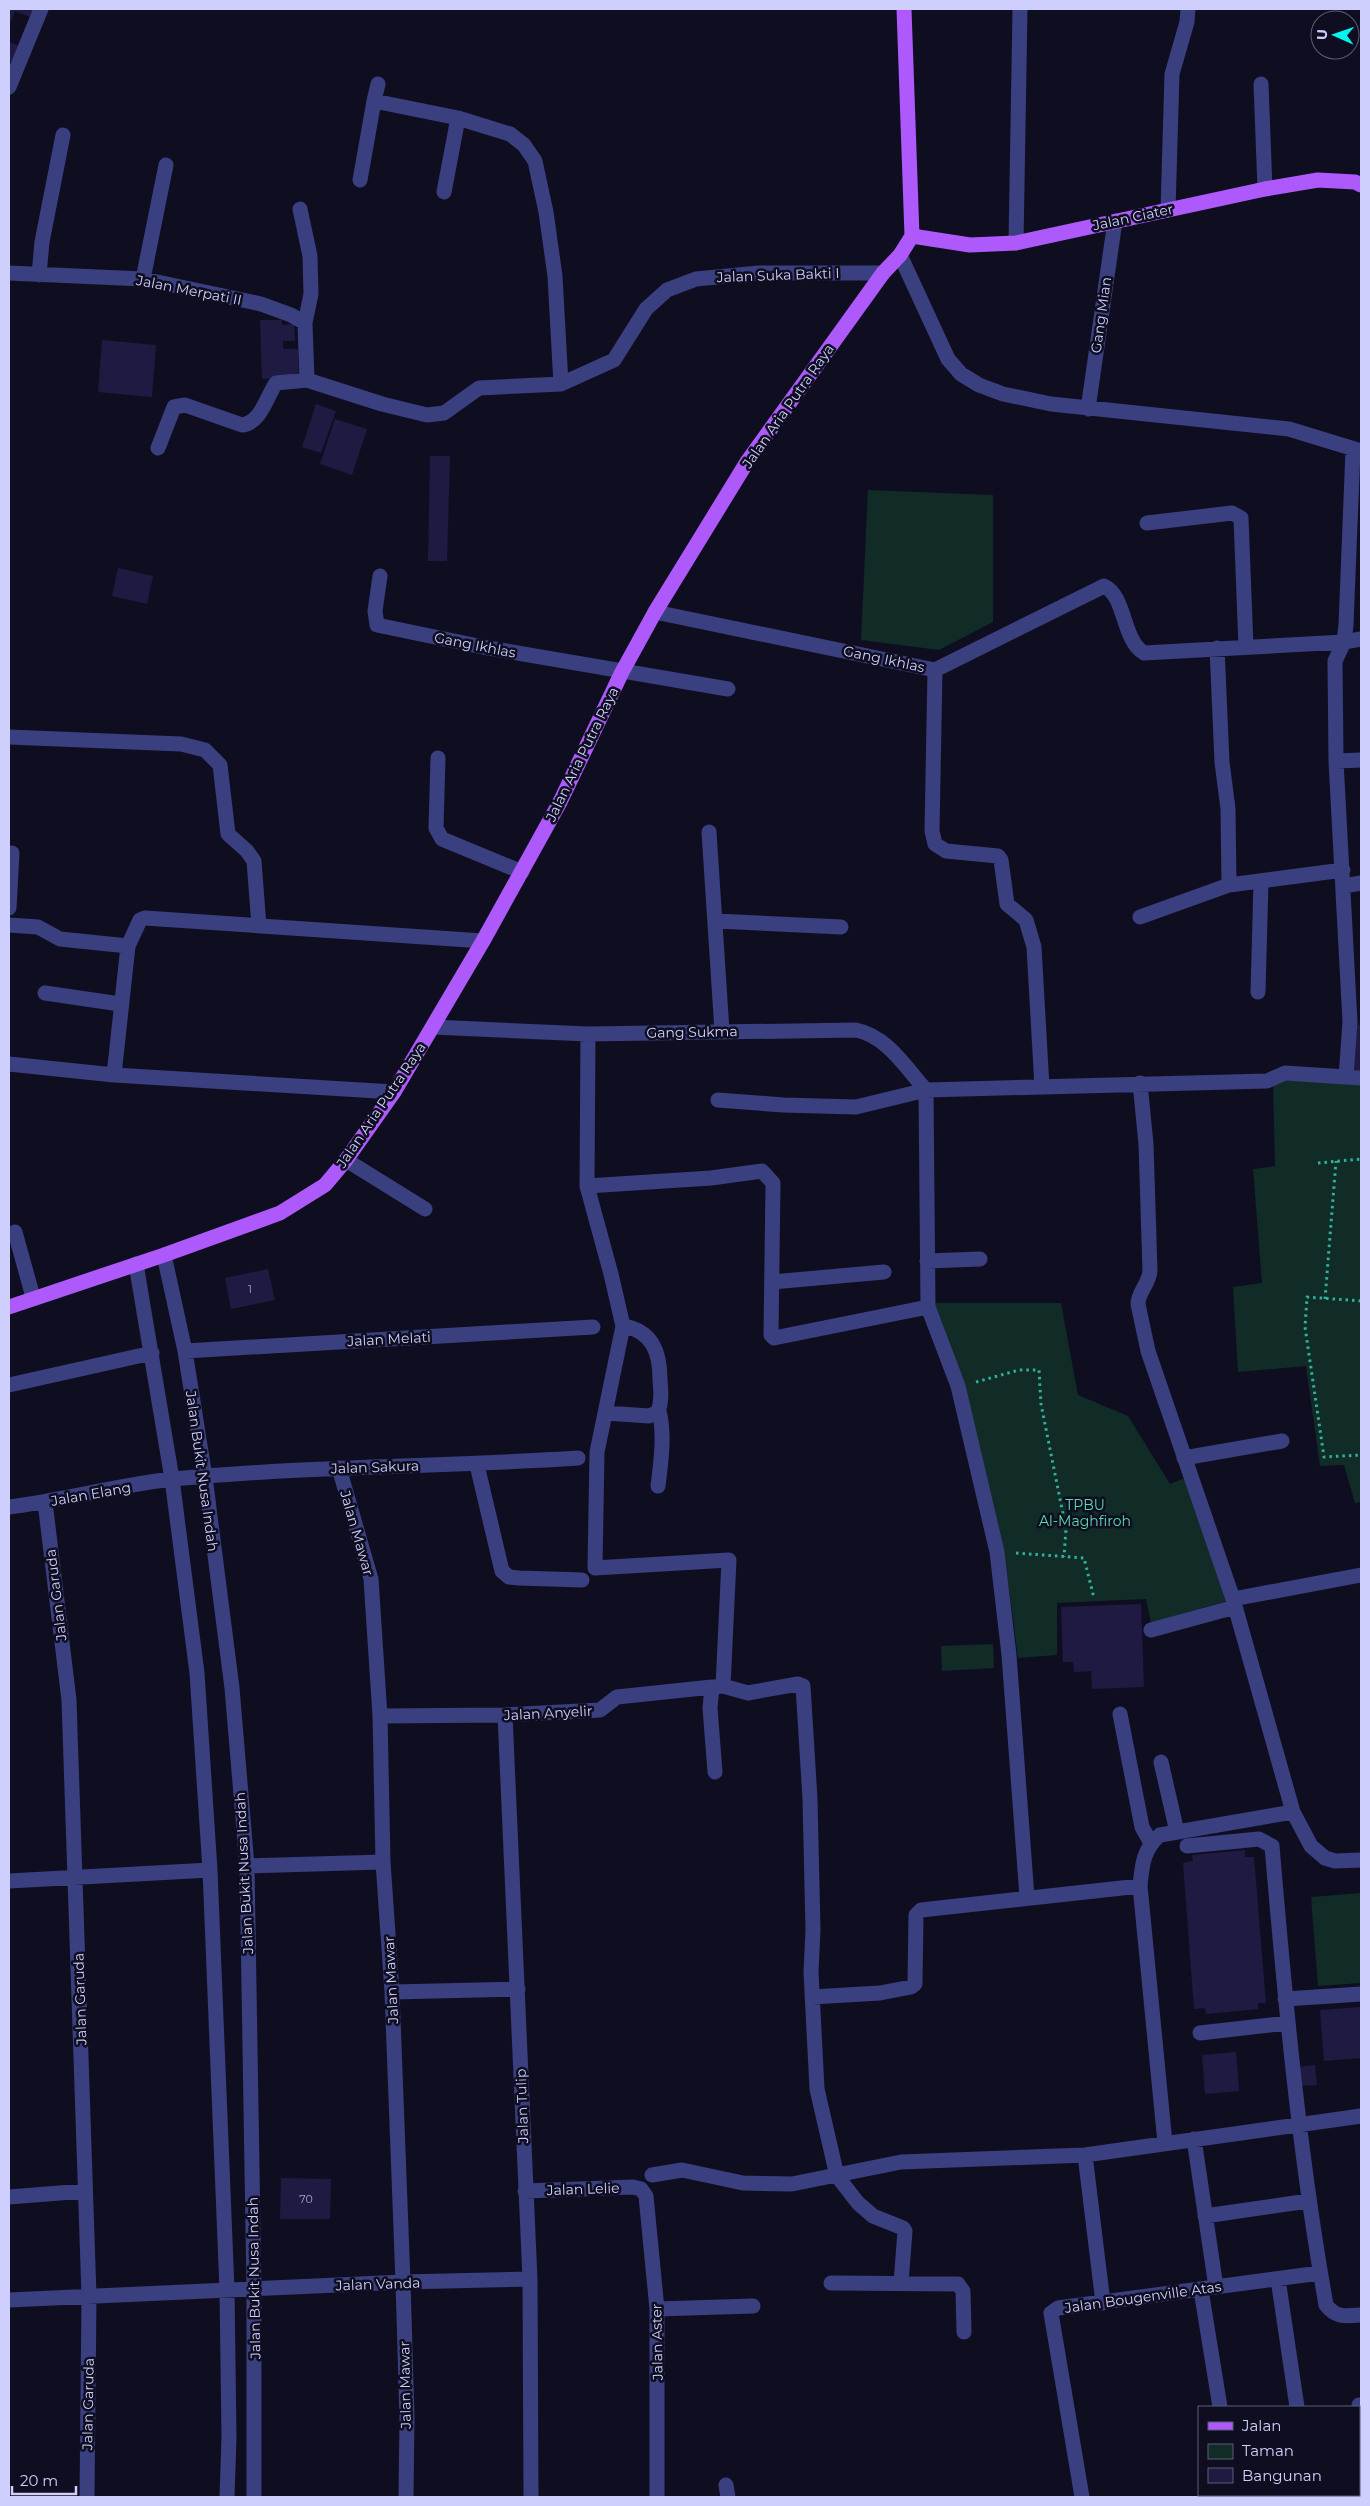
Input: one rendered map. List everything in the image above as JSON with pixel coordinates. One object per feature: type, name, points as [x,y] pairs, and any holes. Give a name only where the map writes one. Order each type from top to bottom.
[{"type":"main road","points":[[904,9],[912,236]]},
{"type":"main road","name":"Jalan Ciater","points":[[912,236],[970,245],[1016,243],[1265,189],[1318,180],[1359,181]]},
{"type":"main road","name":"Jalan Aria Putra Raya","points":[[9,1307],[33,1297],[164,1255],[280,1213],[325,1185],[346,1160],[394,1092],[433,1027],[560,802],[622,672],[655,612],[747,462],[883,273],[900,255],[912,236]]},
{"type":"street","points":[[9,87],[41,9]]},
{"type":"street","points":[[1016,243],[1020,9]]},
{"type":"street","points":[[1168,210],[1172,74],[1187,22],[1188,9]]},
{"type":"street","points":[[360,180],[378,84]]},
{"type":"street","points":[[1261,84],[1265,189]]},
{"type":"street","points":[[374,101],[458,118],[510,134],[524,145],[535,161],[546,212],[555,276],[561,384]]},
{"type":"street","points":[[444,192],[458,118]]},
{"type":"street","points":[[39,275],[42,242],[63,135]]},
{"type":"street","points":[[143,279],[166,165]]},
{"type":"street","points":[[158,448],[174,407],[185,404],[242,425],[250,424],[256,419],[276,382],[307,380],[305,323],[311,294],[310,256],[300,209]]},
{"type":"street","name":"Gang Mian","points":[[1088,409],[1115,221]]},
{"type":"street","points":[[718,1100],[783,1106],[856,1107],[926,1090],[1267,1081],[1285,1073],[1354,1078],[1336,761],[1336,661],[1344,642],[1357,451],[1289,429],[1088,409],[1003,394],[979,385],[961,374],[948,358],[900,255]]},
{"type":"street","name":"Jalan Merpati II","points":[[9,273],[143,279],[261,304],[291,315],[305,323]]},
{"type":"street","name":"Jalan Suka Bakti I","points":[[307,380],[382,404],[427,415],[444,413],[479,388],[561,384],[614,360],[646,309],[667,290],[696,279],[759,273],[883,273]]},
{"type":"street","points":[[1147,523],[1232,514],[1240,518],[1246,646]]},
{"type":"street","name":"Gang Ikhlas","points":[[380,576],[375,611],[377,625],[483,647],[622,672]]},
{"type":"street","points":[[1042,1087],[1034,946],[1026,920],[1007,904],[1001,860],[998,856],[946,851],[935,844],[932,831],[936,670],[982,645],[1104,586],[1113,592],[1135,645],[1144,652],[1344,642],[1361,639]]},
{"type":"street","name":"Gang Ikhlas","points":[[655,612],[936,670]]},
{"type":"street","points":[[1217,648],[1222,762],[1228,809],[1229,885]]},
{"type":"street","points":[[622,672],[728,689]]},
{"type":"street","points":[[9,737],[181,744],[205,750],[220,765],[228,834],[247,851],[254,861],[259,926]]},
{"type":"street","points":[[438,758],[436,828],[442,839],[522,872]]},
{"type":"street","points":[[1336,761],[1361,760]]},
{"type":"street","points":[[709,832],[722,1031]]},
{"type":"street","points":[[9,908],[12,853]]},
{"type":"street","points":[[1140,916],[1229,885],[1343,870]]},
{"type":"street","points":[[1258,992],[1261,881]]},
{"type":"street","points":[[1344,886],[1361,883]]},
{"type":"street","points":[[114,1075],[120,1004],[128,946],[140,920],[149,917],[483,941]]},
{"type":"street","points":[[716,921],[841,927]]},
{"type":"street","points":[[9,925],[38,927],[60,940],[128,946]]},
{"type":"street","points":[[45,993],[120,1004]]},
{"type":"street","name":"Gang Sukma","points":[[433,1027],[588,1034],[856,1030],[870,1033],[880,1039],[926,1090]]},
{"type":"street","points":[[588,1034],[587,1186],[623,1326],[597,1452],[596,1568],[729,1560],[717,1686],[710,1708],[715,1772]]},
{"type":"street","points":[[9,1064],[114,1075],[394,1092]]},
{"type":"street","points":[[1140,1083],[1146,1144],[1150,1271],[1147,1284],[1138,1297],[1138,1304],[1148,1351],[1234,1603],[1293,1812],[1312,1846],[1325,1858],[1335,1861],[1361,1860]]},
{"type":"street","points":[[926,1090],[926,1261],[928,1307],[958,1386],[997,1552],[1010,1655],[1027,1897]]},
{"type":"street","points":[[346,1160],[425,1209]]},
{"type":"street","points":[[587,1186],[711,1178],[762,1171],[773,1183],[771,1335],[778,1339],[928,1307]]},
{"type":"street","points":[[15,1232],[33,1297]]},
{"type":"street","name":"Jalan Bukit Nusa Indah","points":[[164,1255],[184,1351],[205,1477],[232,1688],[247,1866],[254,2290],[254,2497]]},
{"type":"street","points":[[926,1261],[980,1260]]},
{"type":"street","name":"Jalan Bukit Nusa Indah","points":[[136,1264],[172,1480],[197,1673],[210,1870],[226,2290],[229,2436],[227,2497]]},
{"type":"street","points":[[772,1282],[884,1272]]},
{"type":"street","points":[[623,1326],[641,1332],[655,1344],[660,1360],[661,1403],[659,1411],[661,1450],[658,1486]]},
{"type":"street","name":"Jalan Melati","points":[[184,1351],[593,1327]]},
{"type":"street","points":[[9,1384],[152,1353]]},
{"type":"street","points":[[606,1413],[649,1416],[659,1411]]},
{"type":"street","points":[[1184,1458],[1282,1440]]},
{"type":"street","name":"Jalan Sakura","points":[[172,1480],[339,1468],[477,1464],[578,1458]]},
{"type":"street","points":[[477,1464],[502,1571],[509,1577],[582,1580]]},
{"type":"street","name":"Jalan Mawar","points":[[339,1468],[371,1579],[380,1716],[383,1862],[392,1992],[407,2418],[406,2497]]},
{"type":"street","name":"Jalan Elang","points":[[9,1507],[172,1480]]},
{"type":"street","name":"Jalan Garuda","points":[[45,1502],[69,1700],[89,2296],[87,2497]]},
{"type":"street","points":[[1151,1630],[1234,1603],[1361,1575]]},
{"type":"street","name":"Jalan Anyelir","points":[[380,1716],[505,1715],[600,1710],[617,1697],[717,1686],[748,1693],[798,1684],[802,1686],[804,1690],[810,1799],[814,1930],[812,1997]]},
{"type":"street","points":[[1120,1714],[1142,1827],[1151,1843]]},
{"type":"street","name":"Jalan Tulip","points":[[505,1715],[530,2279],[531,2497]]},
{"type":"street","points":[[1161,1762],[1177,1832]]},
{"type":"street","points":[[1165,2143],[1140,1886],[1143,1858],[1151,1843],[1160,1836],[1293,1812]]},
{"type":"street","points":[[1187,1846],[1259,1839],[1272,1846],[1298,2125],[1308,2201],[1326,2305],[1333,2314],[1339,2316],[1361,2315]]},
{"type":"street","points":[[247,1866],[383,1862]]},
{"type":"street","points":[[9,1881],[210,1870]]},
{"type":"street","points":[[901,2284],[903,2228],[873,2216],[858,2203],[838,2176],[817,2089],[812,1997],[880,1993],[911,1987],[915,1984],[916,1914],[921,1910],[1140,1886]]},
{"type":"street","points":[[392,1992],[518,1989]]},
{"type":"street","points":[[1285,1999],[1361,1994]]},
{"type":"street","points":[[1200,2033],[1288,2023]]},
{"type":"street","points":[[652,2175],[682,2170],[743,2183],[792,2184],[901,2162],[1085,2155],[1361,2116]]},
{"type":"street","points":[[1194,2139],[1216,2287]]},
{"type":"street","points":[[1085,2155],[1103,2303]]},
{"type":"street","name":"Jalan Lelie","points":[[525,2191],[625,2187],[641,2189]]},
{"type":"street","name":"Jalan Aster","points":[[641,2189],[646,2196],[648,2206],[657,2309],[657,2497]]},
{"type":"street","points":[[9,2197],[85,2191]]},
{"type":"street","points":[[1205,2216],[1308,2201]]},
{"type":"street","name":"Jalan Bougenville Atas","points":[[1082,2497],[1051,2313],[1058,2308],[1320,2273]]},
{"type":"street","name":"Jalan Vanda","points":[[9,2300],[402,2282],[530,2279]]},
{"type":"street","points":[[1278,2279],[1297,2406]]},
{"type":"street","points":[[831,2283],[953,2284],[962,2287],[964,2332]]},
{"type":"street","points":[[1201,2290],[1220,2406]]},
{"type":"street","points":[[657,2309],[753,2306]]},
{"type":"path","points":[[1318,1163],[1361,1159]]},
{"type":"path","points":[[1324,1299],[1336,1161]]},
{"type":"path","points":[[1361,1301],[1307,1297],[1305,1327],[1324,1457],[1361,1455]]},
{"type":"path","points":[[958,1386],[1019,1370],[1039,1370],[1041,1404],[1066,1529],[1064,1557]]},
{"type":"path","points":[[997,1552],[1084,1558],[1094,1598]]},
{"type":"green space","points":[[868,490],[993,495],[993,622],[939,650],[861,640]]},
{"type":"green space","points":[[1273,1081],[1361,1081],[1361,1502],[1355,1503],[1344,1465],[1320,1466],[1306,1366],[1238,1372],[1233,1287],[1262,1283],[1253,1169],[1275,1166]]},
{"type":"green space","name":"TPBU Al-Maghfiroh","points":[[934,1303],[1061,1303],[1078,1395],[1128,1416],[1170,1484],[1185,1478],[1226,1601],[1151,1623],[1146,1599],[1057,1603],[1057,1655],[1018,1658],[1005,1558],[970,1411]]},
{"type":"green space","points":[[993,1644],[994,1668],[942,1671],[941,1646]]},
{"type":"green space","points":[[1361,1893],[1361,1983],[1318,1986],[1311,1897]]},
{"type":"building","points":[[9,9],[33,9],[30,17],[15,11],[9,26]]},
{"type":"building","points":[[9,42],[20,46],[13,62],[9,61]]},
{"type":"building","points":[[260,320],[282,320],[282,325],[294,324],[295,341],[283,341],[283,349],[298,349],[299,377],[262,379]]},
{"type":"building","points":[[102,340],[156,345],[152,397],[98,392]]},
{"type":"building","points":[[316,404],[336,411],[321,453],[302,447]]},
{"type":"building","points":[[335,419],[367,429],[352,475],[320,464]]},
{"type":"building","points":[[430,456],[450,456],[447,561],[428,561]]},
{"type":"building","points":[[118,568],[153,576],[147,604],[112,596]]},
{"type":"building","points":[[1352,1024],[1361,1025],[1361,1075],[1348,1073]]},
{"type":"building","points":[[268,1269],[275,1300],[231,1309],[225,1278]]},
{"type":"building","points":[[1141,1604],[1144,1687],[1092,1689],[1091,1671],[1074,1672],[1073,1662],[1063,1662],[1061,1607]]},
{"type":"building","points":[[1245,1850],[1245,1857],[1254,1857],[1266,2003],[1258,2003],[1258,2009],[1206,2014],[1205,2008],[1194,2009],[1183,1863],[1193,1861],[1192,1855]]},
{"type":"building","points":[[1361,2007],[1361,2058],[1324,2061],[1320,2010]]},
{"type":"building","points":[[1236,2052],[1239,2091],[1205,2094],[1202,2055]]},
{"type":"building","points":[[1315,2065],[1317,2085],[1298,2086],[1296,2067]]},
{"type":"building","points":[[281,2178],[331,2179],[330,2219],[280,2219]]}]
